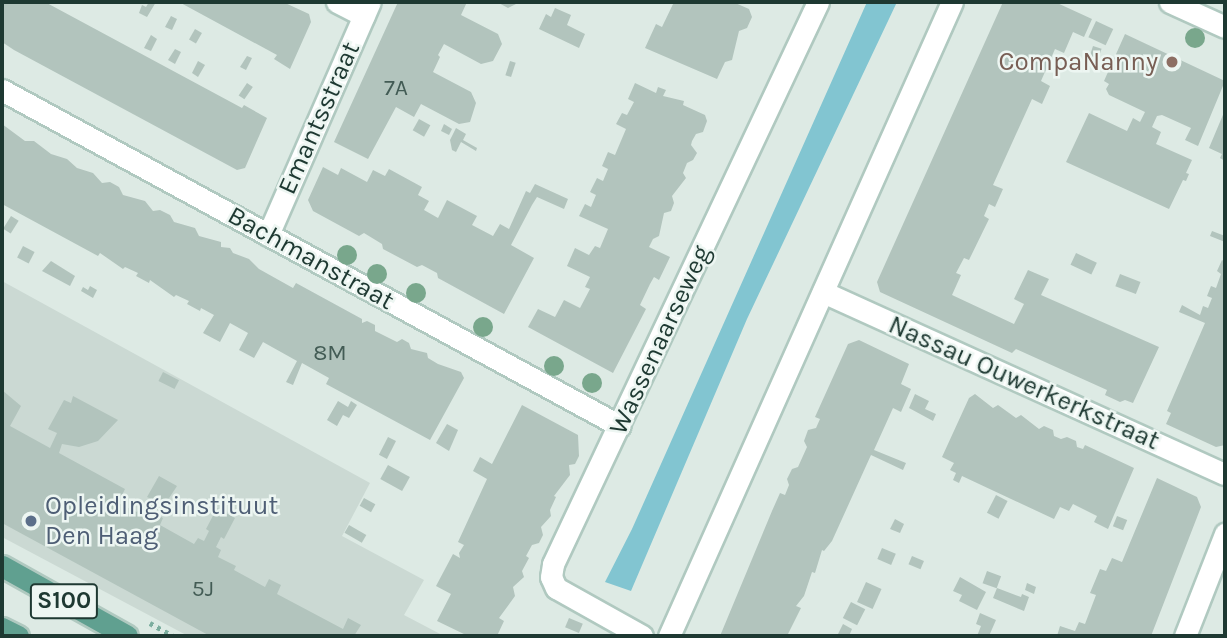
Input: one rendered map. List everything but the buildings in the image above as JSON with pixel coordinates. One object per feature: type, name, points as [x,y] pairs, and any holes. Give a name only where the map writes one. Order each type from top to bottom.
[{"type":"main road","name":"S100","points":[[2,566],[127,636]]},
{"type":"main road","name":"S100","points":[[2,628],[18,636]]},
{"type":"street","points":[[337,2],[367,9]]},
{"type":"street","name":"Wassenaarseweg","points":[[642,636],[556,588],[551,578],[553,564],[818,2]]},
{"type":"street","points":[[669,636],[952,2]]},
{"type":"street","points":[[1170,2],[1225,27]]},
{"type":"street","name":"Emantsstraat","points":[[268,235],[367,9]]},
{"type":"street","name":"Bachmanstraat","points":[[2,90],[620,426]]},
{"type":"street","name":"Nassau Ouwerkerkstraat","points":[[823,292],[1225,474]]},
{"type":"street","points":[[1185,636],[1225,534]]},
{"type":"shaded area","points":[[2,281],[370,483],[342,536],[424,580],[404,615],[444,636],[188,636],[2,537]]},
{"type":"water","points":[[867,2],[897,2],[747,319],[631,591],[605,582],[632,529]]},
{"type":"place","name":"CompaNanny","points":[[1172,62]]},
{"type":"place","name":"Opleidingsinstituut Den Haag","points":[[31,521]]}]
